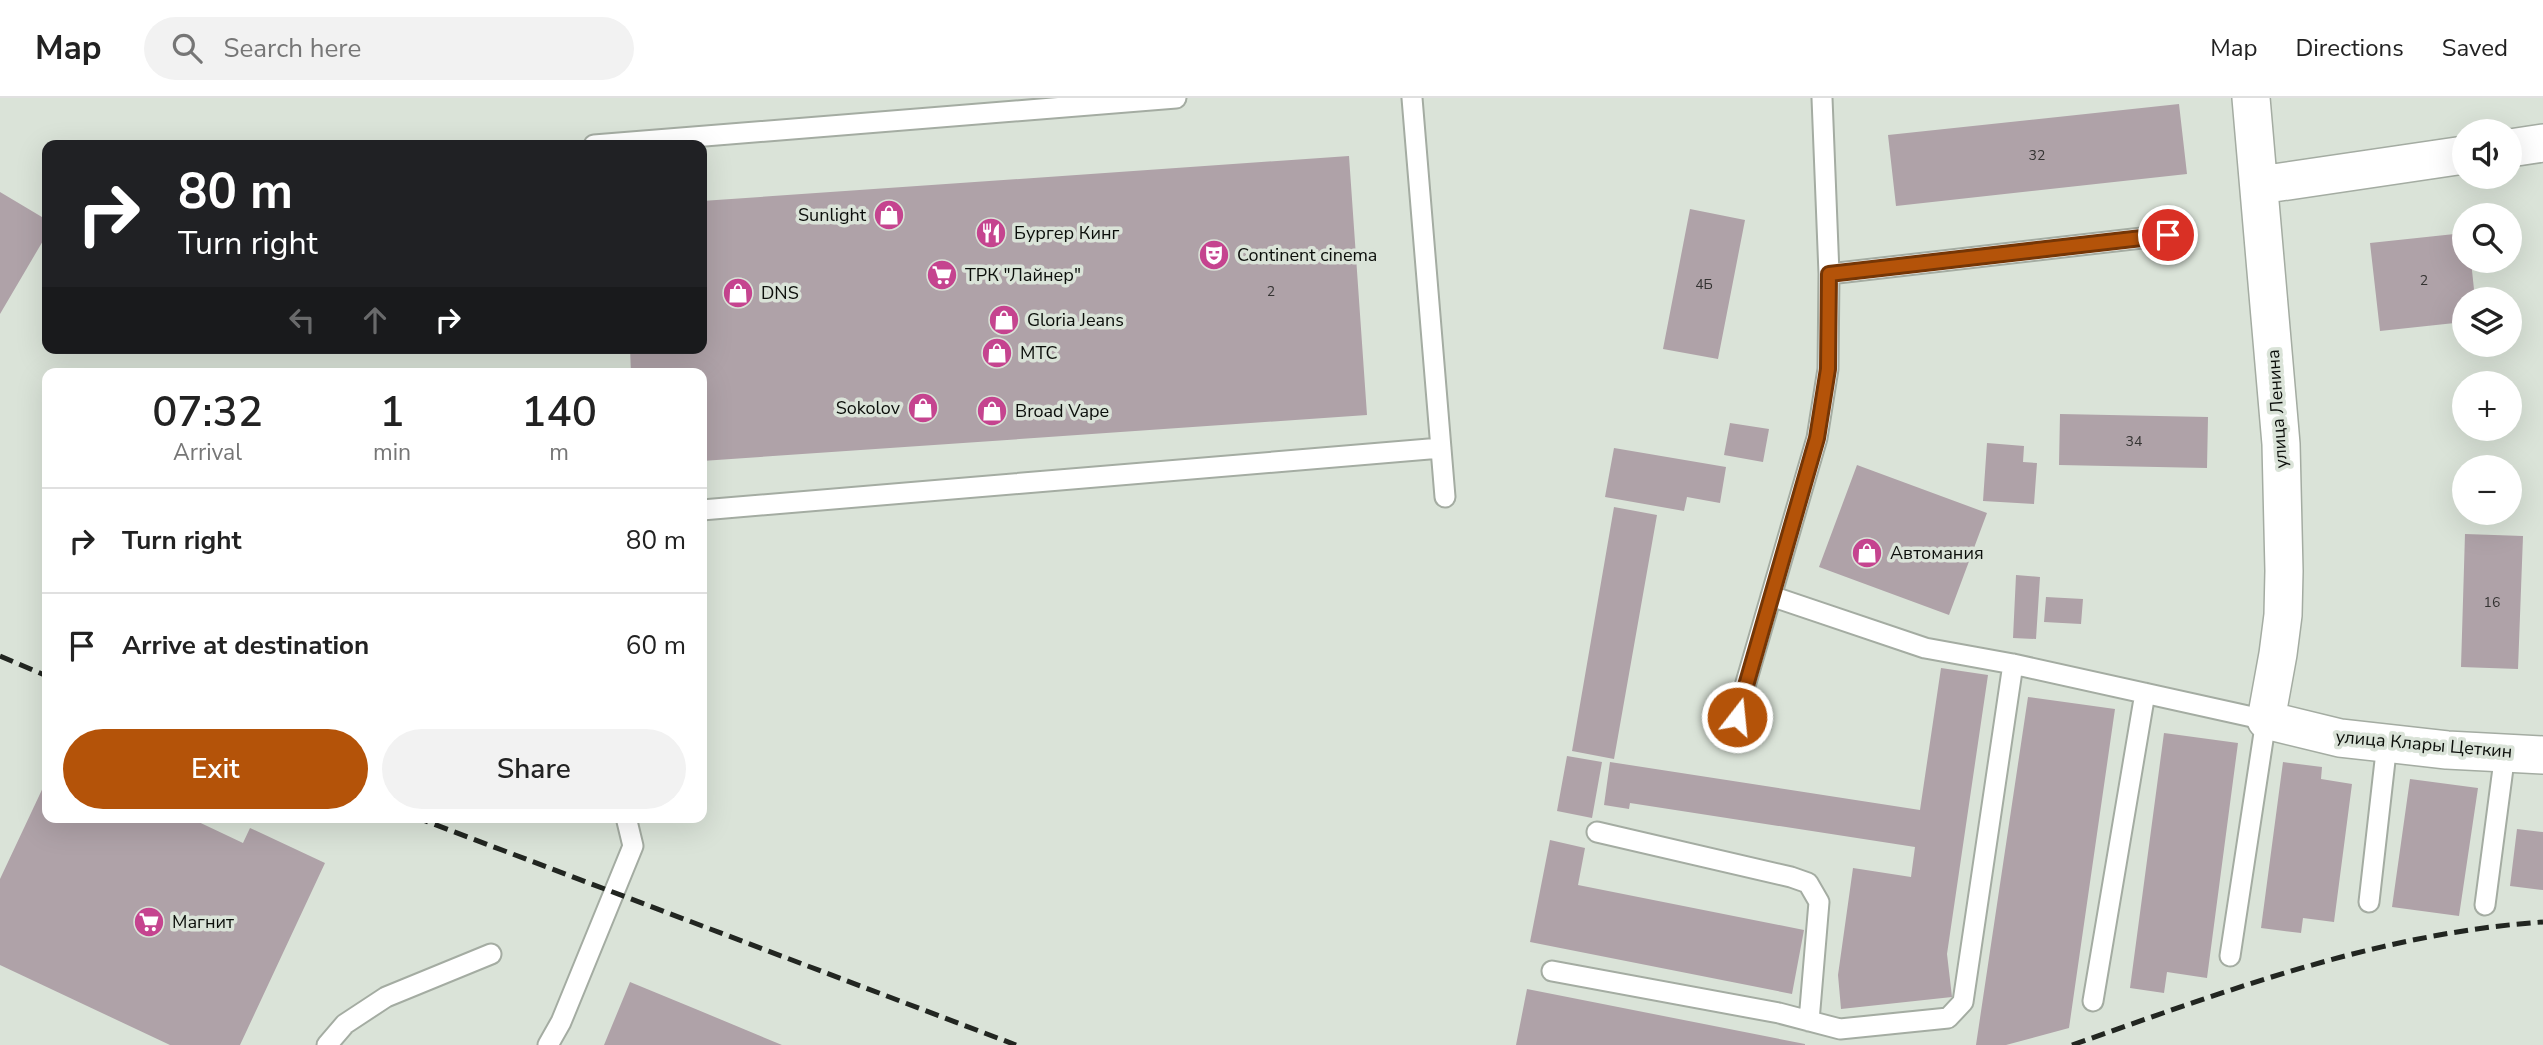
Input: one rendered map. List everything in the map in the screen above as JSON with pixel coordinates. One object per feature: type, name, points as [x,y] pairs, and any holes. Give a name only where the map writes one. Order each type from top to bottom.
[{"type":"street","name":"улица Ленина","points":[[2251,98],[2281,444],[2283,615],[2266,720]]},
{"type":"street","points":[[2522,146],[2543,143]]},
{"type":"street","points":[[2260,185],[2452,157]]},
{"type":"street","name":"улица Клары Цеткин","points":[[2266,720],[2340,738],[2543,755]]},
{"type":"lane","points":[[656,140],[1176,98]]},
{"type":"lane","points":[[1412,98],[1445,497]]},
{"type":"lane","points":[[1737,717],[1817,438],[1828,369],[1829,274],[1822,98]]},
{"type":"lane","points":[[1829,274],[2168,235]]},
{"type":"lane","points":[[707,510],[1441,448]]},
{"type":"lane","points":[[1771,596],[1925,648],[2013,664],[2266,720],[2230,956]]},
{"type":"lane","points":[[1552,971],[1779,1013],[1809,1021],[1835,1037],[1948,1018],[1963,1002],[2013,664]]},
{"type":"lane","points":[[2093,1001],[2145,693]]},
{"type":"lane","points":[[2369,902],[2387,743]]},
{"type":"lane","points":[[2485,905],[2505,753]]},
{"type":"lane","points":[[548,1045],[561,1022],[632,846],[627,823]]},
{"type":"lane","points":[[1597,832],[1808,883],[1819,902],[1809,1021]]},
{"type":"lane","points":[[327,1045],[345,1024],[386,997],[491,954]]},
{"type":"building","points":[[2179,104],[2187,174],[1896,206],[1888,135]]},
{"type":"building","name":"ТРК \"Лайнер\"","points":[[1349,156],[1367,415],[707,461],[707,368],[631,368],[630,354],[707,354],[707,201]]},
{"type":"building","points":[[0,192],[42,217],[42,243],[0,314]]},
{"type":"building","points":[[1690,209],[1745,220],[1718,359],[1663,349]]},
{"type":"building","points":[[2452,234],[2452,273],[2472,273],[2474,287],[2452,287],[2452,323],[2380,331],[2370,243]]},
{"type":"building","points":[[2060,414],[2208,417],[2207,468],[2059,465]]},
{"type":"building","points":[[1730,423],[1769,429],[1763,462],[1724,455]]},
{"type":"building","points":[[1987,443],[2024,446],[2023,462],[2037,463],[2034,504],[1983,501]]},
{"type":"building","points":[[1614,448],[1726,467],[1720,503],[1687,497],[1684,511],[1605,497]]},
{"type":"building","points":[[1857,465],[1987,513],[1949,615],[1819,567]]},
{"type":"building","points":[[1614,507],[1657,515],[1614,759],[1572,751]]},
{"type":"building","points":[[2465,534],[2523,536],[2518,669],[2461,667]]},
{"type":"building","points":[[2016,575],[2040,577],[2036,639],[2013,638]]},
{"type":"building","points":[[2046,597],[2083,599],[2081,624],[2044,622]]},
{"type":"building","points":[[1941,668],[1988,675],[1947,954],[1952,997],[1841,1009],[1838,975],[1853,868],[1911,877],[1915,847],[1630,803],[1629,809],[1604,805],[1610,762],[1920,810]]},
{"type":"building","points":[[2028,697],[2115,709],[2069,1028],[2006,1045],[1976,1045]]},
{"type":"building","points":[[2164,733],[2238,743],[2207,978],[2167,972],[2164,993],[2130,988]]},
{"type":"building","points":[[1567,756],[1602,762],[1592,818],[1557,811]]},
{"type":"building","points":[[2283,762],[2322,767],[2321,779],[2352,784],[2334,922],[2303,918],[2301,933],[2261,928]]},
{"type":"building","points":[[2410,779],[2478,788],[2459,916],[2392,907]]},
{"type":"building","name":"Магнит","points":[[42,790],[42,823],[201,823],[243,843],[250,828],[325,863],[240,1045],[170,1045],[0,965],[0,879]]},
{"type":"building","points":[[2517,829],[2543,832],[2543,890],[2510,886]]},
{"type":"building","points":[[1550,840],[1585,848],[1578,885],[1804,930],[1792,994],[1530,942]]},
{"type":"building","points":[[630,982],[698,1010],[782,1045],[604,1045]]},
{"type":"building","points":[[1527,989],[1805,1044],[1805,1045],[1516,1045]]},
{"type":"railway","points":[[0,656],[42,674]]},
{"type":"railway","points":[[431,823],[1016,1045]]},
{"type":"railway","points":[[2072,1045],[2304,967],[2422,938],[2543,922]]},
{"type":"place","name":"Sunlight","points":[[889,215]]},
{"type":"place","name":"Бургер Кинг","points":[[991,233]]},
{"type":"place","name":"Continent cinema","points":[[1214,255]]},
{"type":"place","name":"ТРК \"Лайнер\"","points":[[942,275]]},
{"type":"place","name":"DNS","points":[[738,293]]},
{"type":"place","name":"Gloria Jeans","points":[[1004,320]]},
{"type":"place","name":"МТС","points":[[997,353]]},
{"type":"place","name":"Sokolov","points":[[923,408]]},
{"type":"place","name":"Broad Vape","points":[[992,411]]},
{"type":"place","name":"Автомания","points":[[1867,553]]},
{"type":"place","name":"Магнит","points":[[149,922]]},
{"type":"route","points":[[1737,717],[1817,438],[1828,369],[1829,274],[2168,235]]}]
